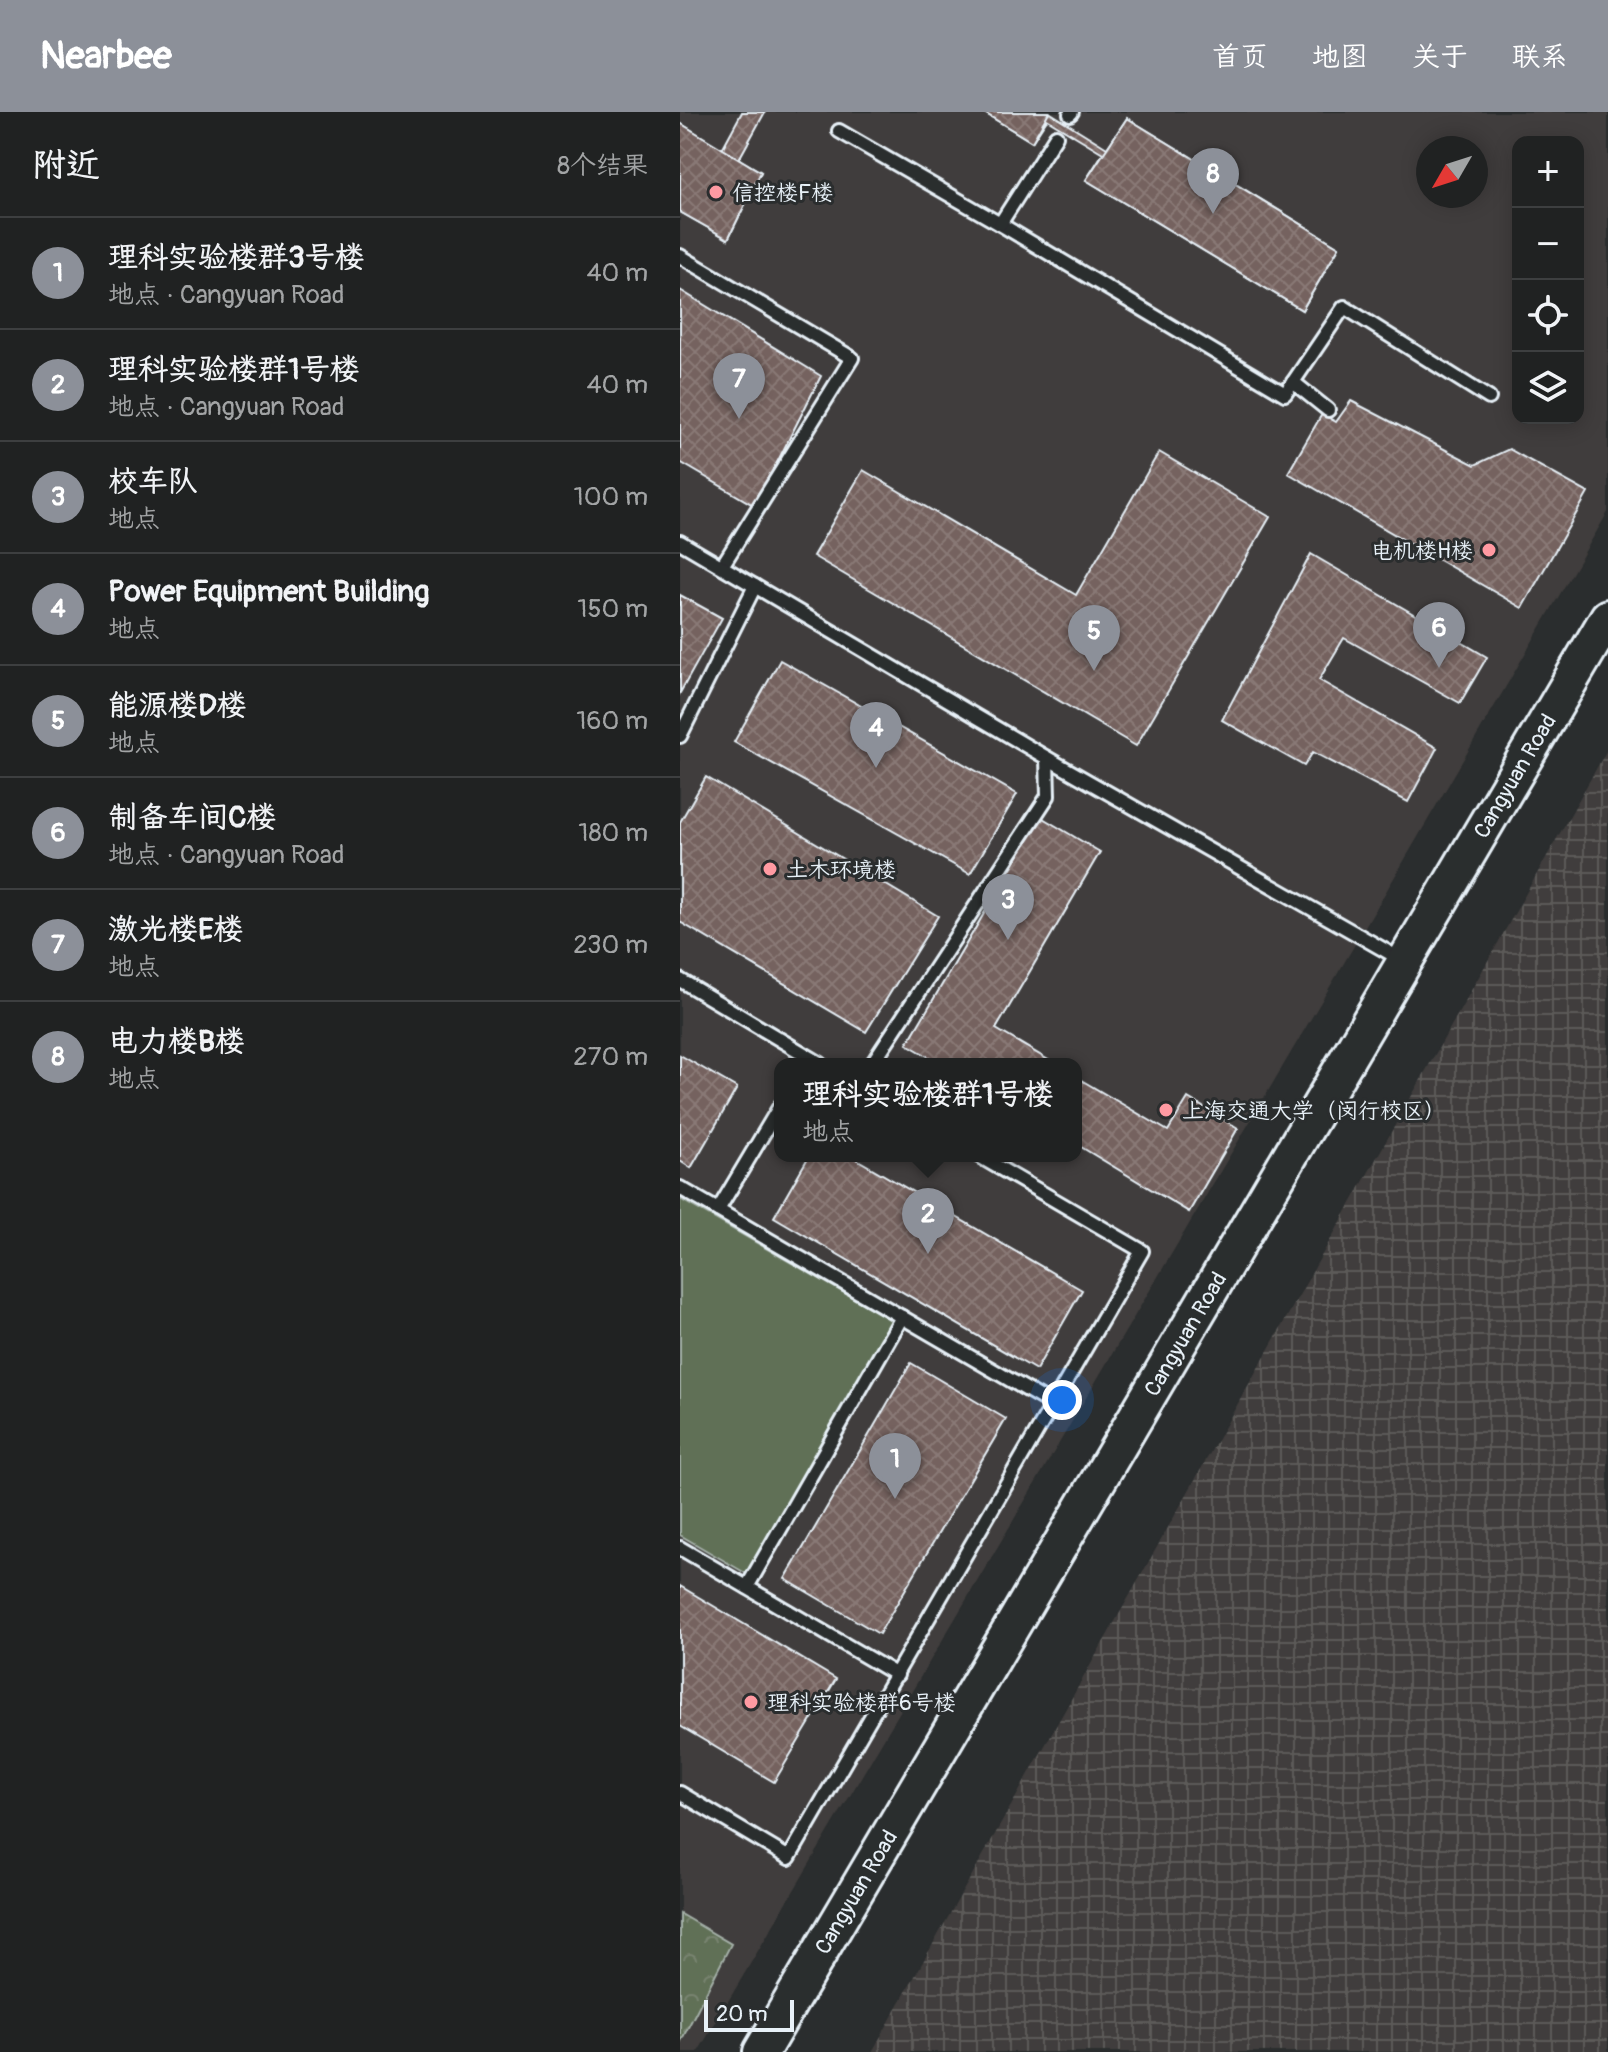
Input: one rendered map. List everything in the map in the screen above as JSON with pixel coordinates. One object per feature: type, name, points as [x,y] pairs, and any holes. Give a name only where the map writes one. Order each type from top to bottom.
[{"type":"street","name":"Cangyuan Road","points":[[761,2052],[1608,617]]},
{"type":"lane","points":[[839,131],[1285,394],[1344,307],[1489,398]]},
{"type":"lane","points":[[1000,224],[1056,136]]},
{"type":"lane","points":[[680,256],[852,358],[722,566]]},
{"type":"lane","points":[[1293,382],[1328,410]]},
{"type":"lane","points":[[680,542],[1047,758],[1405,962]]},
{"type":"lane","points":[[680,736],[755,586]]},
{"type":"lane","points":[[876,1058],[1048,796],[1047,758]]},
{"type":"lane","points":[[680,980],[806,1058]]},
{"type":"lane","points":[[718,1210],[774,1116]]},
{"type":"lane","points":[[680,1793],[789,1858],[1142,1251],[989,1162]]},
{"type":"lane","points":[[680,1188],[1053,1405]]},
{"type":"lane","points":[[747,1587],[902,1317]]},
{"type":"lane","points":[[680,1548],[897,1675]]},
{"type":"shaded area","name":"上海交通大学（闵行校区）","points":[[680,112],[1608,112],[1608,512],[698,2052],[680,2052]]},
{"type":"shaded area","points":[[1608,748],[1608,2052],[872,2052]]},
{"type":"green space","points":[[680,1199],[895,1322],[747,1574],[680,1535]]},
{"type":"green space","points":[[680,1914],[731,1944],[680,2043]]},
{"type":"building","name":"信控楼F楼","points":[[742,112],[765,112],[739,159],[761,172],[728,239],[680,212],[680,123],[722,149]]},
{"type":"building","points":[[983,112],[1049,112],[1107,148],[1127,118],[1339,247],[1302,310],[1086,180],[1103,153],[1047,119],[1032,142]]},
{"type":"building","points":[[983,112],[1049,112],[1032,142]]},
{"type":"building","points":[[1127,118],[1339,247],[1302,310],[1086,180]]},
{"type":"building","name":"信控楼F楼","points":[[680,123],[761,172],[728,239],[680,212]]},
{"type":"building","points":[[680,290],[821,376],[755,506],[680,462]]},
{"type":"building","name":"电机楼H楼","points":[[1351,401],[1475,465],[1509,449],[1588,493],[1522,608],[1288,473],[1322,414],[1336,422]]},
{"type":"building","points":[[1159,452],[1270,517],[1136,746],[813,556],[863,470],[1076,595]]},
{"type":"building","points":[[1311,554],[1487,657],[1460,703],[1344,638],[1319,680],[1437,748],[1408,802],[1313,752],[1304,766],[1222,720]]},
{"type":"building","points":[[680,595],[722,618],[680,693]]},
{"type":"building","points":[[780,660],[1017,794],[970,874],[734,742]]},
{"type":"building","name":"土木环境楼","points":[[706,777],[938,916],[866,1032],[680,922],[680,822]]},
{"type":"building","points":[[1041,817],[1100,852],[996,1029],[1045,1058],[931,1058],[907,1044]]},
{"type":"building","points":[[680,1055],[737,1088],[691,1168],[680,1161]]},
{"type":"building","points":[[1082,1081],[1168,1131],[1188,1098],[1238,1128],[1189,1212],[1082,1148]]},
{"type":"building","points":[[806,1162],[861,1162],[1082,1290],[1036,1370],[774,1217]]},
{"type":"building","points":[[911,1363],[1006,1419],[879,1634],[785,1579]]},
{"type":"building","name":"理科实验楼群6号楼","points":[[680,1586],[836,1679],[774,1782],[680,1726]]},
{"type":"place","name":"信控楼F楼","points":[[716,192]]},
{"type":"place","name":"电力楼B楼","points":[[1213,214]]},
{"type":"place","name":"激光楼E楼","points":[[739,419]]},
{"type":"place","name":"电机楼H楼","points":[[1489,550]]},
{"type":"place","name":"制备车间C楼","points":[[1439,668]]},
{"type":"place","name":"能源楼D楼","points":[[1094,671]]},
{"type":"place","name":"Power Equipment Building","points":[[876,768]]},
{"type":"place","name":"土木环境楼","points":[[770,869]]},
{"type":"place","name":"校车队","points":[[1008,940]]},
{"type":"place","name":"上海交通大学（闵行校区）","points":[[1166,1110]]},
{"type":"place","name":"理科实验楼群1号楼","points":[[928,1254]]},
{"type":"place","name":"理科实验楼群3号楼","points":[[895,1499]]},
{"type":"place","name":"理科实验楼群6号楼","points":[[751,1702]]}]
